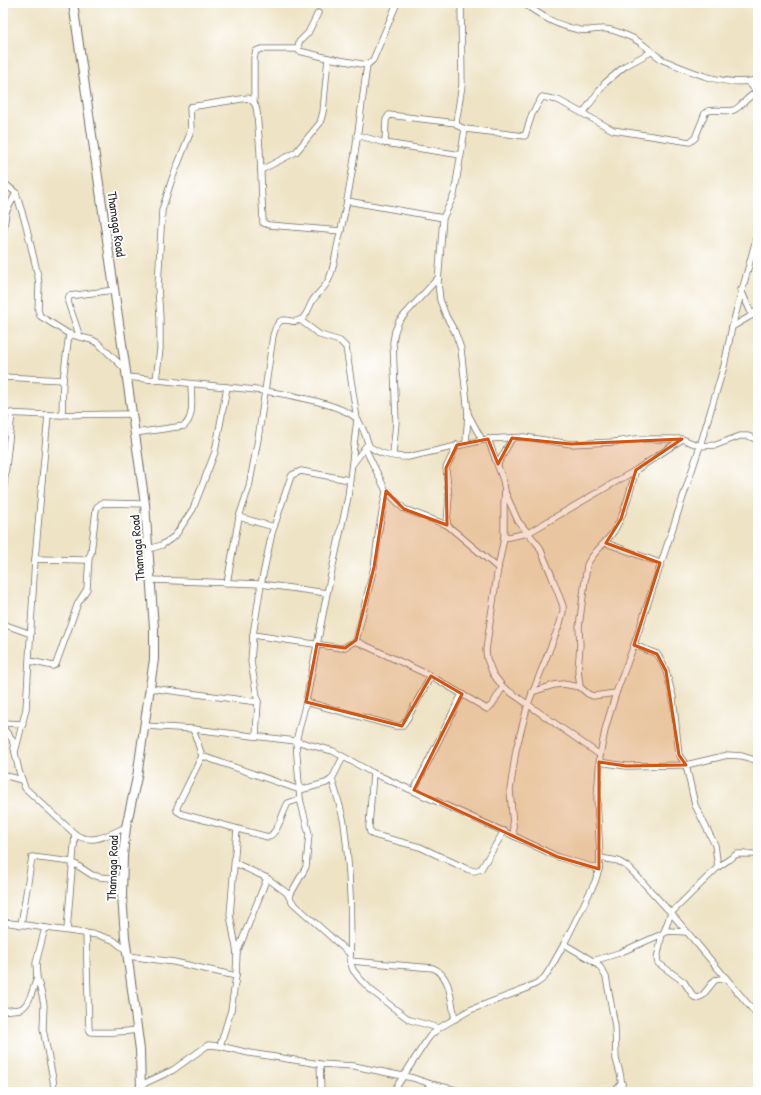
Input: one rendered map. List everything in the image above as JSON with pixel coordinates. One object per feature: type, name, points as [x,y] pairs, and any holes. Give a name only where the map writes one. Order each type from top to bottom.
[{"type":"main road","name":"Thamaga Road","points":[[73,3],[145,504],[152,580],[154,659],[137,777],[126,827],[122,879],[122,895],[128,954],[140,1050],[141,1089]]},
{"type":"street","points":[[300,320],[304,317],[313,300],[329,281],[347,201],[367,65],[373,60],[397,3]]},
{"type":"street","points":[[456,123],[462,85],[461,3]]},
{"type":"street","points":[[523,3],[556,24],[591,31],[606,29],[628,36],[641,42],[651,52],[663,60],[706,77],[722,81],[748,82],[758,80]]},
{"type":"street","points":[[298,49],[299,42],[308,33],[318,13]]},
{"type":"street","points":[[341,231],[269,226],[263,222],[257,112],[254,101],[254,58],[256,51],[261,49],[298,49],[299,51],[328,58],[367,65]]},
{"type":"street","points":[[583,113],[605,84],[625,66],[651,52]]},
{"type":"street","points":[[261,170],[296,152],[320,123],[323,112],[328,58]]},
{"type":"street","points":[[385,144],[386,120],[389,115],[456,123],[458,126],[465,129],[525,136],[532,114],[542,97],[558,100],[607,127],[621,132],[690,142],[695,138],[705,113],[708,111],[727,111],[736,109],[746,100],[758,93],[748,82]]},
{"type":"street","points":[[156,380],[160,349],[158,287],[162,210],[191,129],[190,107],[248,98],[254,101]]},
{"type":"street","points":[[465,129],[454,195],[443,218],[438,278],[440,300],[461,349],[468,414],[466,443]]},
{"type":"street","points":[[357,135],[385,144],[461,155]]},
{"type":"street","points":[[3,182],[16,193],[26,225],[38,276],[38,310],[40,316],[69,334],[98,343],[126,373],[156,380],[281,393],[335,407],[352,415],[362,426],[367,446],[386,491],[404,509],[447,525],[498,568]]},
{"type":"street","points":[[3,236],[6,212],[16,193]]},
{"type":"street","points":[[347,201],[443,218]]},
{"type":"street","points":[[393,1092],[424,1043],[440,1028],[479,1006],[511,995],[537,983],[547,974],[595,882],[599,869],[600,858],[598,798],[600,755],[616,693],[634,645],[700,446],[724,366],[741,290],[758,232]]},
{"type":"street","points":[[394,455],[396,422],[393,342],[395,331],[399,321],[438,278]]},
{"type":"street","points":[[80,337],[68,302],[69,296],[114,290]]},
{"type":"street","points":[[741,290],[755,316]]},
{"type":"street","points":[[732,327],[755,316],[758,310]]},
{"type":"street","points":[[227,583],[239,517],[249,486],[266,391],[275,327],[278,322],[282,320],[300,320],[320,334],[340,341],[346,347],[357,419],[348,497],[327,593],[306,702],[296,741],[300,799],[309,830],[307,863],[305,870],[289,897]]},
{"type":"street","points":[[62,415],[63,380],[69,334]]},
{"type":"street","points":[[3,376],[63,380]]},
{"type":"street","points":[[135,433],[184,426],[190,421],[191,384]]},
{"type":"street","points":[[149,549],[162,545],[175,536],[193,510],[215,452],[227,387]]},
{"type":"street","points":[[3,413],[48,415],[132,414]]},
{"type":"street","points":[[3,494],[12,413]]},
{"type":"street","points":[[468,414],[485,439],[498,464],[505,490],[518,521],[539,546],[563,606],[560,623],[528,704],[516,750],[510,790],[514,836]]},
{"type":"street","points":[[15,752],[26,709],[35,559],[48,415]]},
{"type":"street","points":[[367,446],[378,452],[408,457],[485,439],[524,437],[571,444],[614,442],[636,439],[682,439],[700,446],[716,445],[740,436],[748,436],[758,440]]},
{"type":"street","points":[[498,464],[512,438]]},
{"type":"street","points":[[504,538],[528,533],[636,470],[682,439]]},
{"type":"street","points":[[447,525],[449,489],[446,468],[458,445]]},
{"type":"street","points":[[352,466],[367,446]]},
{"type":"street","points":[[580,688],[578,670],[580,641],[579,627],[586,565],[606,542],[621,519],[636,470]]},
{"type":"street","points":[[256,736],[258,702],[251,662],[253,635],[261,584],[274,527],[290,479],[296,473],[301,471],[349,480]]},
{"type":"street","points":[[505,490],[504,538],[486,650],[487,659],[493,674],[503,687],[600,755]]},
{"type":"street","points":[[253,635],[345,648],[356,641],[372,580],[386,491]]},
{"type":"street","points":[[30,661],[53,666],[56,664],[78,603],[87,589],[89,557],[96,510],[99,505],[102,503],[145,504]]},
{"type":"street","points":[[239,517],[274,527]]},
{"type":"street","points":[[606,542],[660,563]]},
{"type":"street","points":[[35,559],[84,560],[89,557]]},
{"type":"street","points":[[152,580],[261,584],[327,593]]},
{"type":"street","points":[[3,624],[31,634]]},
{"type":"street","points":[[356,641],[431,676],[487,709],[492,705],[503,687]]},
{"type":"street","points":[[634,645],[657,654],[666,671],[672,697],[679,753],[686,765],[695,805],[715,845],[718,867]]},
{"type":"street","points":[[306,702],[395,726],[402,726],[431,676]]},
{"type":"street","points":[[532,692],[558,684],[563,684],[580,688],[593,696],[616,693]]},
{"type":"street","points":[[150,688],[258,702]]},
{"type":"street","points":[[414,790],[462,694]]},
{"type":"street","points":[[3,723],[23,724]]},
{"type":"street","points":[[145,726],[193,729],[296,741],[333,751],[374,773],[561,858],[599,869]]},
{"type":"street","points":[[3,728],[12,739],[25,788],[75,834],[83,839],[101,839],[126,827]]},
{"type":"street","points":[[193,729],[202,756],[177,806],[176,811],[182,814],[269,837],[276,828],[288,803],[300,799]]},
{"type":"street","points":[[599,762],[626,766],[686,765],[728,755],[746,757],[758,762]]},
{"type":"street","points":[[202,756],[300,790],[326,783],[332,779],[344,757]]},
{"type":"street","points":[[374,773],[369,827],[370,832],[374,835],[420,847],[474,871],[482,869],[504,831]]},
{"type":"street","points":[[3,775],[22,780]]},
{"type":"street","points":[[332,779],[344,822],[351,919],[350,961],[361,980],[391,1006],[410,1020],[440,1028]]},
{"type":"street","points":[[220,1046],[231,1010],[236,976],[237,953],[230,915],[238,829]]},
{"type":"street","points":[[67,930],[75,834]]},
{"type":"street","points":[[726,978],[715,980],[702,996],[697,998],[694,997],[684,982],[658,963],[657,959],[663,933],[671,913],[718,867],[737,854],[758,854]]},
{"type":"street","points":[[21,925],[31,858],[34,857],[72,862],[92,875],[122,879]]},
{"type":"street","points":[[600,858],[615,860],[628,867],[671,913],[758,1016]]},
{"type":"street","points":[[235,863],[267,878],[350,954]]},
{"type":"street","points":[[237,953],[267,878]]},
{"type":"street","points":[[3,922],[98,935],[113,940],[128,954],[174,962],[236,976]]},
{"type":"street","points":[[3,1011],[20,1009],[27,1004],[36,978],[36,963],[45,928]]},
{"type":"street","points":[[593,961],[619,953],[663,933],[673,930],[686,932]]},
{"type":"street","points":[[86,933],[89,1029],[91,1032],[120,1032],[138,1030]]},
{"type":"street","points":[[564,944],[593,961],[600,967],[606,977],[615,1026],[616,1059],[623,1092]]},
{"type":"street","points":[[350,961],[433,968],[437,970],[445,978],[455,1019]]},
{"type":"street","points":[[36,978],[44,1006],[43,1029],[53,1079],[54,1092]]},
{"type":"street","points":[[141,1089],[173,1070],[208,1045],[320,1064],[354,1066],[419,1079],[430,1084],[465,1092]]},
{"type":"street","points":[[320,1064],[321,1092]]},
{"type":"street","points":[[614,1092],[622,1083]]},
{"type":"street","points":[[427,1092],[430,1084]]},
{"type":"highlighted area","points":[[512,438],[571,444],[682,439],[636,470],[621,519],[606,543],[660,563],[634,645],[657,654],[666,671],[679,755],[686,765],[626,766],[599,762],[599,869],[558,857],[414,790],[462,694],[431,676],[402,726],[306,702],[317,644],[345,648],[356,640],[374,567],[386,491],[404,509],[447,525],[446,468],[457,445],[488,439],[498,464]]}]
